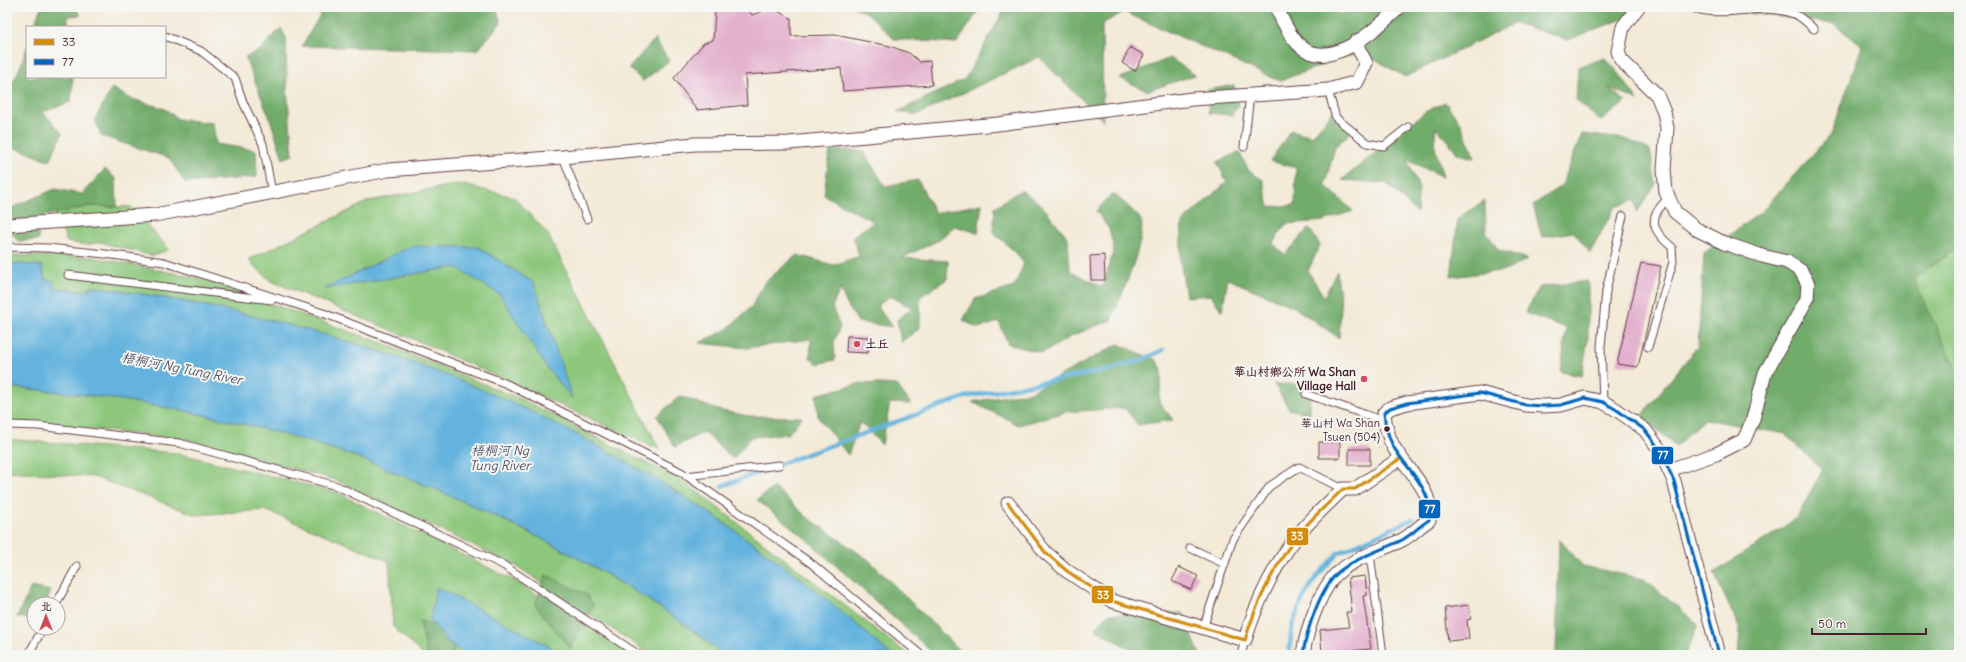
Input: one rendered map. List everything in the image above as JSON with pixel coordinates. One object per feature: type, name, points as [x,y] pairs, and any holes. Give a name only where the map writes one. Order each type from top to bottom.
[{"type":"street","points":[[1276,7],[1294,38],[1302,47],[1312,53],[1321,55],[1331,54],[1355,42],[1400,7]]},
{"type":"street","points":[[1638,7],[1623,26],[1618,51],[1621,60],[1657,95],[1664,112],[1667,128],[1664,170],[1666,192],[1675,212],[1696,229],[1724,243],[1762,256],[1787,262],[1801,271],[1808,284],[1807,299],[1765,373],[1753,419],[1744,440],[1716,454],[1669,470]]},
{"type":"street","points":[[7,225],[155,216],[388,170],[563,157],[695,144],[789,143],[998,124],[1192,99],[1328,90],[1357,82],[1366,63],[1355,42]]},
{"type":"street","points":[[1304,655],[1314,615],[1326,588],[1341,570],[1370,554],[1403,539],[1429,520],[1431,511],[1425,492],[1393,446],[1384,421],[1384,414],[1390,408],[1401,405],[1480,393],[1526,405],[1561,405],[1585,398],[1603,402],[1645,430],[1660,450],[1674,481],[1720,655]]},
{"type":"street","points":[[1008,503],[1045,552],[1067,571],[1112,601],[1245,640],[1250,623],[1276,568],[1303,529],[1343,489],[1355,489],[1401,458]]},
{"type":"lane","points":[[1690,7],[1720,13],[1760,10],[1791,13],[1798,16],[1814,29]]},
{"type":"lane","points":[[166,36],[201,51],[235,78],[242,102],[263,144],[272,193]]},
{"type":"lane","points":[[1328,90],[1336,118],[1367,143],[1384,146],[1408,127]]},
{"type":"lane","points":[[1244,147],[1250,95]]},
{"type":"lane","points":[[563,157],[586,219]]},
{"type":"lane","points":[[1648,347],[1673,262],[1672,248],[1658,236],[1655,226],[1655,215],[1659,207],[1669,198]]},
{"type":"lane","points":[[1603,402],[1600,347],[1606,291],[1622,216]]},
{"type":"lane","points":[[7,247],[48,248],[164,262],[323,313],[507,384],[686,476],[812,564],[921,655]]},
{"type":"lane","points":[[68,275],[288,302]]},
{"type":"lane","points":[[1306,394],[1384,421]]},
{"type":"lane","points":[[7,425],[38,426],[180,444],[337,486],[503,565],[639,655]]},
{"type":"lane","points":[[686,476],[779,465]]},
{"type":"lane","points":[[1203,628],[1233,539],[1270,486],[1299,467],[1343,489]]},
{"type":"lane","points":[[1190,548],[1225,564]]},
{"type":"lane","points":[[1370,554],[1383,655]]},
{"type":"lane","points":[[60,596],[77,566]]},
{"type":"lane","points":[[28,655],[39,636]]},
{"type":"lane","points":[[1241,655],[1245,640]]},
{"type":"green space","points":[[46,7],[74,7],[81,15],[68,16],[68,26],[34,26],[40,9]]},
{"type":"green space","points":[[325,7],[496,7],[501,22],[478,50],[302,46]]},
{"type":"green space","points":[[853,7],[981,7],[957,43],[894,39],[867,13]]},
{"type":"green space","points":[[1002,7],[1331,7],[1341,15],[1344,7],[1654,7],[1568,40],[1515,23],[1405,77],[1361,51],[1280,81],[1124,12],[1102,24],[1103,121],[1039,57],[917,115],[897,112],[965,79],[1005,9]]},
{"type":"green space","points":[[1700,7],[1959,7],[1959,247],[1913,279],[1957,370],[1959,371],[1959,655],[1738,655],[1740,630],[1714,573],[1797,518],[1822,470],[1785,434],[1705,419],[1676,446],[1641,416],[1698,346],[1704,253],[1760,213],[1832,133],[1862,46],[1834,24]]},
{"type":"green space","points":[[281,28],[286,38],[287,88],[293,155],[283,159],[269,116],[245,57],[259,51]]},
{"type":"green space","points":[[655,39],[669,61],[643,81],[629,68]]},
{"type":"green space","points":[[26,50],[26,78],[73,78],[71,102],[43,112],[62,133],[50,161],[7,145],[7,95],[21,65]]},
{"type":"green space","points":[[1170,58],[1195,75],[1147,91],[1120,78]]},
{"type":"green space","points":[[1605,58],[1618,72],[1638,101],[1608,87],[1626,102],[1600,121],[1576,100],[1578,67]]},
{"type":"green space","points":[[1234,85],[1239,105],[1232,115],[1209,113],[1207,90]]},
{"type":"green space","points":[[112,88],[129,98],[165,109],[178,119],[213,123],[216,144],[256,150],[257,177],[185,183],[169,158],[101,136],[95,119]]},
{"type":"green space","points":[[1445,102],[1461,124],[1475,158],[1458,154],[1436,127],[1434,144],[1443,177],[1407,160],[1419,188],[1417,213],[1386,183],[1342,180],[1425,112]]},
{"type":"green space","points":[[1335,109],[1353,130],[1335,147],[1325,185],[1353,211],[1324,221],[1286,224],[1273,243],[1285,255],[1309,228],[1320,245],[1308,271],[1324,297],[1337,271],[1341,307],[1339,338],[1294,307],[1228,279],[1222,311],[1210,295],[1186,297],[1180,260],[1182,222],[1227,182],[1217,162],[1239,152],[1249,171],[1263,180],[1269,207],[1295,205],[1296,168],[1270,161],[1291,130],[1312,136]]},
{"type":"green space","points":[[1582,134],[1626,139],[1650,150],[1656,184],[1637,212],[1635,200],[1615,207],[1590,253],[1574,232],[1542,237],[1533,205],[1562,185]]},
{"type":"green space","points":[[830,150],[863,151],[885,186],[918,180],[935,213],[982,204],[978,233],[954,226],[939,240],[902,258],[948,261],[947,279],[920,297],[920,328],[901,342],[897,320],[912,308],[890,296],[877,306],[892,327],[858,322],[847,305],[840,289],[832,307],[840,327],[834,341],[835,360],[817,364],[810,358],[811,339],[747,348],[699,343],[726,330],[752,306],[764,283],[797,255],[834,265],[859,256],[853,236],[874,222],[824,195]]},
{"type":"green space","points":[[105,169],[116,179],[117,207],[90,206],[35,218],[39,240],[18,241],[9,230],[7,230],[7,206],[13,207],[55,189],[82,194]]},
{"type":"green space","points":[[459,184],[514,197],[547,233],[660,450],[418,341],[271,281],[248,260],[369,201]]},
{"type":"green space","points":[[1021,190],[1041,204],[1068,238],[1070,271],[1103,287],[1114,249],[1109,229],[1096,211],[1113,193],[1133,211],[1141,221],[1142,229],[1136,255],[1126,285],[1111,320],[1074,335],[1042,353],[1008,344],[999,322],[978,328],[963,320],[975,299],[1014,287],[1024,264],[1016,253],[993,232],[995,207]]},
{"type":"green space","points":[[1485,200],[1486,231],[1498,250],[1528,259],[1507,270],[1451,277],[1458,218]]},
{"type":"green space","points":[[90,206],[131,207],[169,249],[153,256],[100,242],[87,245],[67,242],[55,213]]},
{"type":"green space","points":[[1959,239],[1959,369],[1939,382],[1845,307]]},
{"type":"green space","points":[[7,255],[93,257],[199,278],[385,344],[523,400],[686,483],[909,655],[891,655],[803,580],[709,513],[660,482],[610,453],[499,398],[447,377],[360,346],[272,321],[182,301],[90,286],[89,291],[54,288],[45,280],[42,266],[7,263]]},
{"type":"green space","points":[[1588,281],[1588,337],[1582,376],[1561,372],[1566,328],[1525,313],[1540,287]]},
{"type":"green space","points":[[1118,344],[1156,360],[1162,369],[1159,402],[1173,420],[1138,425],[1125,408],[1066,412],[1019,425],[972,402],[1030,392]]},
{"type":"green space","points":[[862,383],[897,385],[911,404],[890,403],[882,445],[860,422],[848,455],[818,417],[816,395]]},
{"type":"green space","points":[[1274,384],[1310,384],[1310,414],[1289,409]]},
{"type":"green space","points":[[7,387],[95,396],[183,411],[269,430],[360,458],[470,504],[595,567],[674,617],[724,655],[652,655],[518,567],[336,480],[184,439],[48,425],[7,423]]},
{"type":"green space","points":[[680,396],[718,410],[749,416],[802,417],[788,434],[751,437],[733,459],[704,432],[675,447],[657,416]]},
{"type":"green space","points":[[7,439],[176,453],[336,492],[517,582],[632,655],[423,655],[393,627],[389,561],[265,510],[196,515],[94,477],[7,471]]},
{"type":"green space","points":[[774,487],[807,517],[870,561],[964,655],[935,655],[804,537],[757,500]]},
{"type":"green space","points":[[1559,539],[1583,566],[1644,579],[1698,624],[1686,655],[1647,655],[1625,651],[1596,655],[1556,655]]},
{"type":"green space","points":[[546,575],[587,595],[593,605],[570,648],[535,605]]},
{"type":"green space","points":[[31,587],[51,591],[49,596],[27,596]]},
{"type":"green space","points":[[26,598],[26,619],[17,617]]},
{"type":"green space","points":[[1183,613],[1200,655],[1136,655],[1132,650],[1095,629],[1108,614]]},
{"type":"green space","points":[[420,621],[454,632],[454,655],[427,655]]},
{"type":"water","points":[[411,246],[478,247],[534,283],[572,398],[547,368],[500,295],[456,267],[324,289]]},
{"type":"water","name":"梧桐河 Ng Tung River","points":[[7,263],[42,266],[45,280],[53,281],[54,288],[89,291],[90,286],[143,294],[249,315],[302,328],[405,360],[506,400],[610,452],[709,512],[803,580],[891,655],[724,655],[674,617],[595,567],[470,504],[360,458],[269,430],[183,411],[95,396],[7,387]]},
{"type":"water","points":[[436,587],[551,647],[559,655],[465,655],[446,640],[430,620]]},
{"type":"building","points":[[724,7],[746,7],[752,15],[772,8],[791,18],[791,36],[835,35],[890,46],[909,53],[920,62],[930,61],[932,85],[843,91],[841,68],[745,75],[747,105],[697,110],[674,78],[704,43],[713,40],[715,12]]},
{"type":"building","points":[[1130,47],[1144,55],[1135,71],[1122,63]]},
{"type":"building","points":[[1104,255],[1105,280],[1091,280],[1090,256]]},
{"type":"building","points":[[1641,263],[1661,266],[1638,367],[1617,364]]},
{"type":"building","name":"土丘","points":[[847,336],[868,337],[868,353],[846,352]]},
{"type":"building","points":[[1319,442],[1340,442],[1340,458],[1319,458]]},
{"type":"building","points":[[1349,449],[1370,449],[1370,465],[1349,465]]},
{"type":"building","points":[[1179,567],[1198,576],[1191,590],[1172,581]]},
{"type":"building","points":[[1365,576],[1367,595],[1363,596],[1371,649],[1322,653],[1320,630],[1349,627],[1346,612],[1352,612],[1348,578]]},
{"type":"building","points":[[1469,605],[1471,619],[1467,620],[1469,639],[1448,641],[1445,608]]},
{"type":"waterway","points":[[777,465],[965,397],[1103,371],[1139,361],[1163,350]]},
{"type":"waterway","points":[[722,486],[768,469]]},
{"type":"waterway","points":[[1289,655],[1292,626],[1303,598],[1317,576],[1338,553],[1413,519]]},
{"type":"transit line","name":"77","points":[[1303,655],[1307,634],[1316,609],[1327,586],[1334,577],[1341,570],[1355,561],[1406,538],[1429,520],[1430,509],[1428,499],[1424,490],[1393,446],[1387,430],[1384,413],[1390,408],[1407,403],[1480,393],[1526,405],[1561,405],[1585,398],[1603,402],[1645,430],[1660,450],[1674,481],[1719,655]]},
{"type":"transit line","name":"33","points":[[1008,503],[1045,552],[1067,571],[1112,601],[1245,640],[1255,611],[1269,581],[1285,553],[1304,528],[1343,489],[1355,489],[1401,458]]},
{"type":"place","name":"土丘","points":[[857,344]]},
{"type":"place","name":"華山村鄉公所 Wa Shan Village Hall","points":[[1364,379]]},
{"type":"place","name":"華山村 Wa Shan Tsuen (504)","points":[[1387,429]]}]
